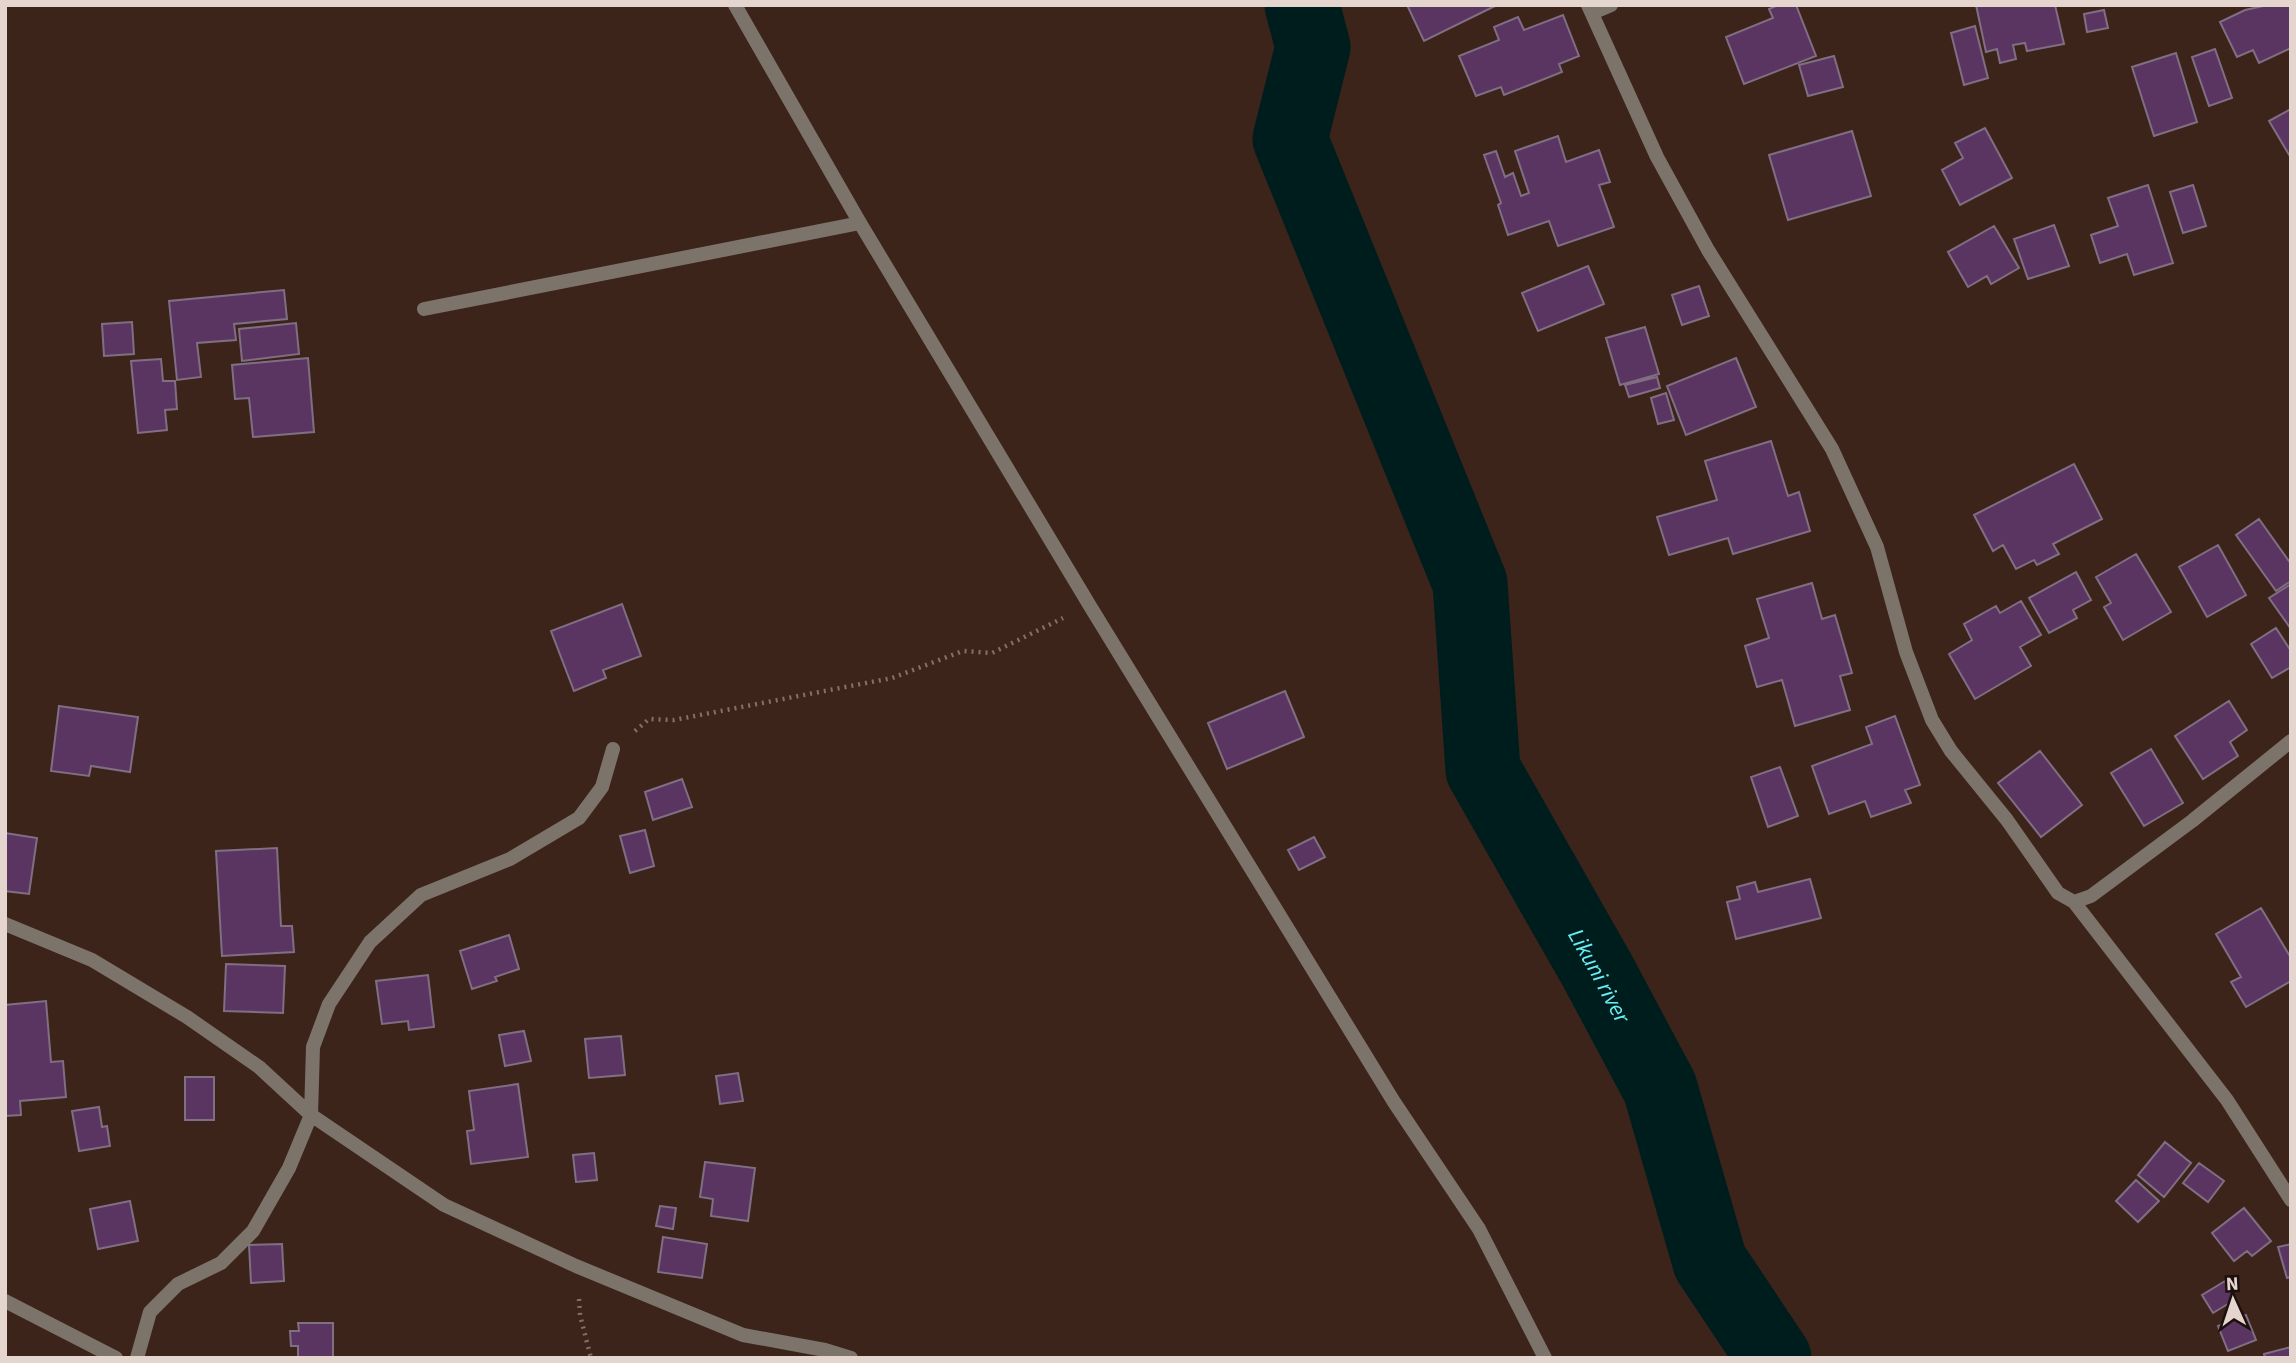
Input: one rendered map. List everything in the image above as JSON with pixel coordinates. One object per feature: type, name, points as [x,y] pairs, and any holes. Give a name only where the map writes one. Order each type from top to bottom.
[{"type":"street","points":[[735,5],[860,223],[1090,606],[1394,1102],[1479,1229],[1545,1358]]},
{"type":"street","points":[[1611,5],[1590,9],[1657,157],[1708,250],[1832,449],[1877,547],[1906,652],[1932,720],[1951,751],[2007,820],[2058,893],[2074,902],[2227,1100],[2291,1200]]},
{"type":"street","points":[[424,309],[860,223]]},
{"type":"street","points":[[2074,902],[2091,897],[2192,821],[2291,741]]},
{"type":"street","points":[[137,1358],[150,1311],[178,1284],[220,1264],[253,1231],[289,1168],[311,1115],[313,1047],[330,1004],[370,942],[421,895],[510,859],[579,818],[602,787],[613,749]]},
{"type":"street","points":[[5,924],[92,960],[187,1017],[259,1067],[311,1115],[443,1205],[576,1266],[743,1335],[825,1350],[851,1358]]},
{"type":"street","points":[[5,1301],[116,1358]]},
{"type":"path","points":[[613,749],[649,719],[674,720],[892,678],[963,651],[992,653],[1090,606]]},
{"type":"path","points":[[576,1266],[580,1315],[591,1358]]},
{"type":"building","points":[[1407,5],[1497,5],[1424,41]]},
{"type":"building","points":[[1778,5],[1796,5],[1816,56],[1744,84],[1726,37],[1773,18],[1769,9]]},
{"type":"building","points":[[1976,5],[2055,5],[2064,44],[2027,51],[2025,43],[2013,45],[2016,59],[2000,63],[1997,49],[1986,52]]},
{"type":"building","points":[[2268,5],[2291,5],[2291,48],[2259,63],[2253,50],[2237,57],[2220,22],[2245,10]]},
{"type":"building","points":[[2104,10],[2108,28],[2087,32],[2084,14]]},
{"type":"building","points":[[1563,15],[1579,56],[1559,64],[1562,72],[1504,95],[1501,87],[1476,96],[1459,56],[1499,40],[1494,27],[1518,17],[1524,30]]},
{"type":"building","points":[[1975,26],[1988,78],[1964,85],[1951,33]]},
{"type":"building","points":[[2215,49],[2232,98],[2209,106],[2192,57]]},
{"type":"building","points":[[2176,53],[2197,122],[2154,136],[2132,67]]},
{"type":"building","points":[[1834,56],[1843,87],[1808,96],[1799,65]]},
{"type":"building","points":[[2291,109],[2291,158],[2269,121]]},
{"type":"building","points":[[1985,128],[2012,178],[1960,205],[1942,170],[1963,158],[1955,143]]},
{"type":"building","points":[[1852,131],[1871,196],[1788,220],[1769,155]]},
{"type":"building","points":[[1558,136],[1566,162],[1599,150],[1610,182],[1599,185],[1614,227],[1558,246],[1549,221],[1508,235],[1498,205],[1501,203],[1484,155],[1496,151],[1505,177],[1513,173],[1521,196],[1529,193],[1515,151]]},
{"type":"building","points":[[2148,185],[2173,263],[2134,275],[2127,254],[2100,263],[2091,235],[2118,226],[2108,198]]},
{"type":"building","points":[[2193,185],[2206,226],[2183,233],[2170,192]]},
{"type":"building","points":[[2054,225],[2069,266],[2028,279],[2014,239]]},
{"type":"building","points":[[1994,226],[2019,268],[1991,284],[1987,276],[1968,287],[1948,252]]},
{"type":"building","points":[[1588,266],[1604,304],[1538,331],[1522,293]]},
{"type":"building","points":[[1699,286],[1709,316],[1682,325],[1672,295]]},
{"type":"building","points":[[284,290],[287,319],[234,324],[236,340],[197,343],[201,377],[177,380],[169,301]]},
{"type":"building","points":[[132,322],[134,354],[104,356],[102,324]]},
{"type":"building","points":[[296,323],[299,354],[242,361],[239,329]]},
{"type":"building","points":[[1645,327],[1659,374],[1620,385],[1606,338]]},
{"type":"building","points":[[308,358],[314,432],[253,437],[249,398],[235,399],[232,365]]},
{"type":"building","points":[[1736,358],[1756,407],[1686,435],[1667,386]]},
{"type":"building","points":[[161,359],[163,381],[175,381],[177,409],[165,410],[167,430],[138,433],[131,361]]},
{"type":"building","points":[[1657,377],[1660,388],[1629,397],[1625,385]]},
{"type":"building","points":[[1666,393],[1674,420],[1658,424],[1651,398]]},
{"type":"building","points":[[1771,441],[1788,496],[1799,492],[1810,531],[1733,554],[1728,538],[1669,555],[1657,517],[1717,500],[1705,461]]},
{"type":"building","points":[[2074,464],[2102,519],[2053,544],[2059,554],[2037,565],[2034,560],[2016,569],[2003,545],[1993,551],[1974,515]]},
{"type":"building","points":[[2259,519],[2291,564],[2291,581],[2276,591],[2236,535]]},
{"type":"building","points":[[2218,545],[2246,595],[2207,617],[2179,567]]},
{"type":"building","points":[[2136,554],[2171,612],[2123,640],[2104,607],[2111,603],[2096,577]]},
{"type":"building","points":[[2076,572],[2091,600],[2073,610],[2077,618],[2049,633],[2029,598]]},
{"type":"building","points":[[1812,583],[1822,619],[1835,615],[1852,673],[1840,676],[1850,710],[1795,726],[1782,680],[1757,687],[1745,646],[1769,638],[1757,599]]},
{"type":"building","points":[[2291,584],[2291,629],[2269,598]]},
{"type":"building","points":[[2021,601],[2041,635],[2020,647],[2031,666],[1975,699],[1949,654],[1972,640],[1964,624],[1996,606],[2000,613]]},
{"type":"building","points":[[622,604],[641,656],[603,670],[606,678],[574,691],[551,631]]},
{"type":"building","points":[[2276,628],[2291,651],[2291,667],[2272,678],[2251,644]]},
{"type":"building","points":[[1285,691],[1304,737],[1227,769],[1208,723]]},
{"type":"building","points":[[2229,701],[2247,730],[2230,742],[2238,756],[2203,779],[2175,736]]},
{"type":"building","points":[[59,706],[138,717],[130,772],[91,766],[89,776],[51,771]]},
{"type":"building","points":[[1895,716],[1920,785],[1905,790],[1911,803],[1871,817],[1865,801],[1829,814],[1812,766],[1872,744],[1866,727]]},
{"type":"building","points":[[2151,749],[2183,803],[2144,826],[2111,773]]},
{"type":"building","points":[[2040,751],[2082,805],[2041,837],[1998,783]]},
{"type":"building","points":[[1780,767],[1798,816],[1768,827],[1751,777]]},
{"type":"building","points":[[682,779],[692,807],[653,820],[645,792]]},
{"type":"building","points":[[645,830],[654,866],[630,873],[620,836]]},
{"type":"building","points":[[5,833],[37,838],[29,894],[5,891]]},
{"type":"building","points":[[1314,837],[1325,857],[1299,870],[1288,850]]},
{"type":"building","points":[[277,848],[281,926],[292,926],[294,952],[222,956],[216,851]]},
{"type":"building","points":[[1810,879],[1821,918],[1736,939],[1727,902],[1740,899],[1737,887],[1755,882],[1758,892]]},
{"type":"building","points":[[2261,908],[2291,958],[2291,981],[2246,1007],[2231,982],[2241,977],[2216,934]]},
{"type":"building","points":[[509,935],[519,969],[495,977],[497,981],[472,989],[460,951]]},
{"type":"building","points":[[226,964],[285,966],[283,1013],[224,1011]]},
{"type":"building","points":[[428,975],[434,1027],[409,1030],[408,1021],[382,1024],[376,981]]},
{"type":"building","points":[[46,1001],[51,1062],[63,1061],[66,1097],[20,1101],[21,1115],[5,1116],[5,1005]]},
{"type":"building","points":[[524,1031],[531,1061],[505,1066],[499,1035]]},
{"type":"building","points":[[621,1036],[625,1075],[589,1078],[585,1039]]},
{"type":"building","points":[[738,1073],[743,1101],[720,1104],[716,1076]]},
{"type":"building","points":[[185,1077],[214,1077],[214,1120],[185,1120]]},
{"type":"building","points":[[518,1084],[528,1157],[471,1164],[467,1131],[474,1130],[469,1091]]},
{"type":"building","points":[[99,1107],[102,1127],[107,1126],[110,1146],[79,1151],[72,1111]]},
{"type":"building","points":[[2165,1142],[2191,1163],[2164,1197],[2138,1175]]},
{"type":"building","points":[[594,1153],[597,1180],[576,1182],[573,1155]]},
{"type":"building","points":[[705,1162],[755,1168],[748,1221],[711,1216],[713,1199],[700,1197]]},
{"type":"building","points":[[2199,1163],[2224,1181],[2208,1202],[2183,1183]]},
{"type":"building","points":[[2136,1180],[2159,1201],[2138,1222],[2116,1201]]},
{"type":"building","points":[[130,1201],[138,1241],[98,1249],[90,1209]]},
{"type":"building","points":[[660,1206],[676,1208],[673,1229],[656,1226]]},
{"type":"building","points":[[2244,1208],[2271,1241],[2252,1256],[2247,1251],[2234,1261],[2212,1233]]},
{"type":"building","points":[[663,1237],[707,1244],[702,1278],[658,1272]]},
{"type":"building","points":[[282,1244],[284,1281],[251,1283],[249,1245]]},
{"type":"building","points":[[2291,1244],[2291,1277],[2287,1278],[2278,1247]]},
{"type":"building","points":[[2225,1281],[2236,1299],[2213,1313],[2202,1295]]},
{"type":"building","points":[[2246,1315],[2256,1340],[2228,1351],[2218,1326]]},
{"type":"building","points":[[298,1323],[333,1323],[333,1358],[298,1358],[298,1346],[291,1346],[290,1331],[299,1331]]},
{"type":"building","points":[[2291,1347],[2291,1358],[2265,1358],[2264,1354]]},
{"type":"waterway","name":"Likuni river","points":[[1302,5],[1313,47],[1290,139],[1470,583],[1483,770],[1597,970],[1660,1088],[1710,1262],[1774,1358]]}]
